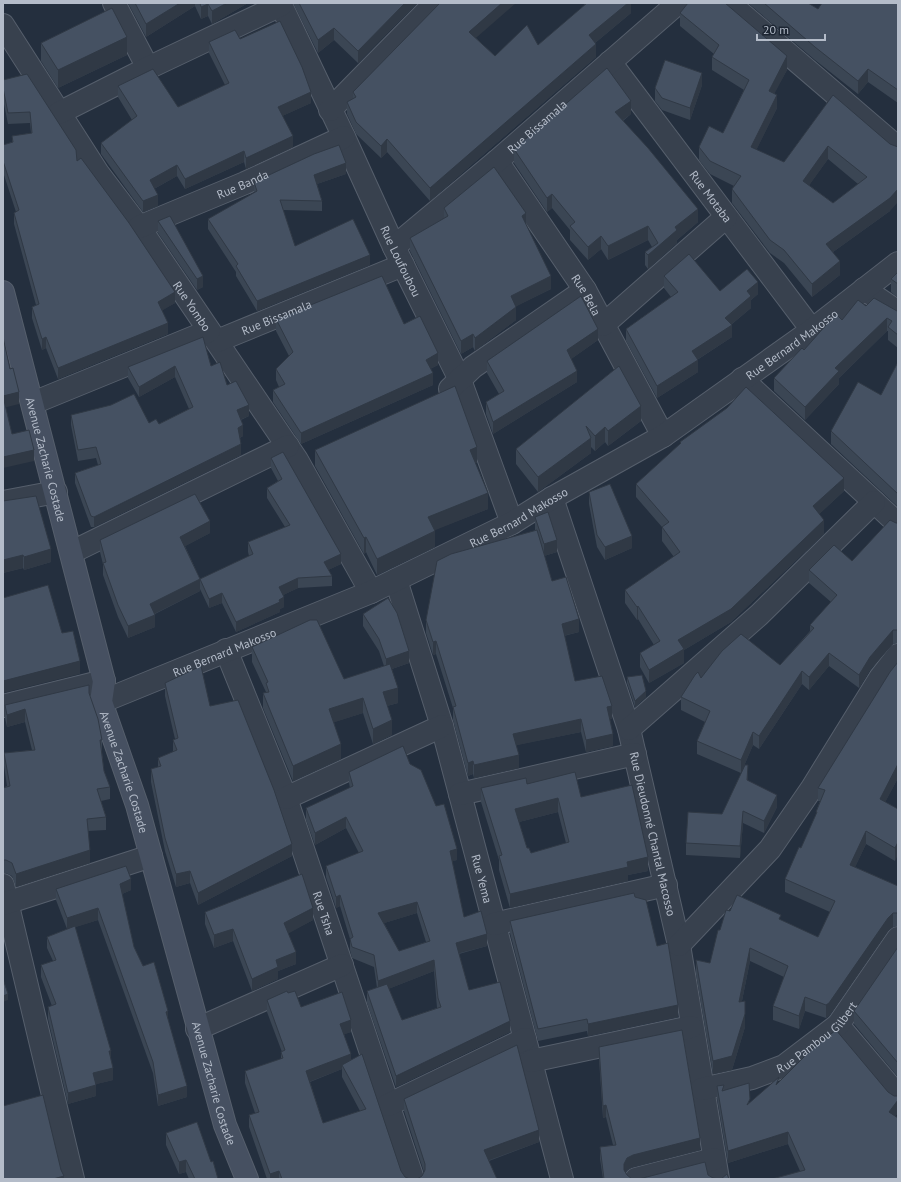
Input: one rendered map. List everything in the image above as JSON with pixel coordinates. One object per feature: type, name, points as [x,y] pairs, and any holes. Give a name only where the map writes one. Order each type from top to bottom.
[{"type":"street","points":[[114,3],[148,68]]},
{"type":"street","points":[[330,110],[435,3]]},
{"type":"street","name":"Rue Bissamala","points":[[33,403],[213,336],[399,256],[497,161],[678,3]]},
{"type":"street","points":[[729,3],[898,148]]},
{"type":"street","points":[[59,114],[148,68],[281,4]]},
{"type":"street","name":"Rue Loufoubou","points":[[281,4],[399,256],[460,380],[512,523]]},
{"type":"street","name":"Rue Yombo","points":[[3,25],[98,173],[139,227],[292,453],[371,592]]},
{"type":"street","name":"Rue Motaba","points":[[610,62],[812,330]]},
{"type":"street","name":"Rue Banda","points":[[139,227],[244,183],[344,137]]},
{"type":"street","name":"Rue Bela","points":[[497,161],[586,290],[603,325],[663,436]]},
{"type":"street","points":[[603,325],[726,216]]},
{"type":"street","name":"Rue Bernard Makosso","points":[[3,706],[103,692],[226,650],[371,592],[512,523],[552,498],[663,436],[812,330],[898,263]]},
{"type":"street","points":[[864,289],[898,312]]},
{"type":"street","points":[[433,398],[447,392],[473,367],[586,290]]},
{"type":"street","name":"Avenue Zacharie Costade","points":[[3,292],[10,341],[33,403],[72,552],[103,692],[137,805],[197,1029],[225,1125],[247,1179]]},
{"type":"street","points":[[742,379],[898,524]]},
{"type":"street","points":[[72,552],[292,453],[318,450]]},
{"type":"street","points":[[3,502],[56,492]]},
{"type":"street","name":"Rue Dieudonné Chantal Macosso","points":[[552,498],[629,729],[679,945],[691,1027],[716,1169]]},
{"type":"street","points":[[629,729],[759,615],[874,502]]},
{"type":"street","name":"Rue Yema","points":[[396,580],[442,726],[562,1179]]},
{"type":"street","name":"Rue Tsha","points":[[226,650],[286,798],[413,1179]]},
{"type":"street","points":[[679,945],[770,849],[812,788],[880,678],[898,655]]},
{"type":"street","points":[[286,798],[442,726]]},
{"type":"street","points":[[460,794],[635,754]]},
{"type":"street","points":[[73,1179],[5,897],[151,856]]},
{"type":"street","points":[[494,924],[666,884]]},
{"type":"street","name":"Rue Pambou Gilbert","points":[[702,1088],[752,1078],[784,1066],[838,1025],[898,938]]},
{"type":"street","points":[[197,1029],[342,965]]},
{"type":"street","points":[[838,1025],[898,1096]]},
{"type":"street","points":[[531,1061],[691,1027]]},
{"type":"street","points":[[388,1104],[525,1039]]},
{"type":"street","points":[[636,1179],[716,1169]]},
{"type":"building","points":[[135,3],[180,3],[146,24]]},
{"type":"building","points":[[200,3],[227,3],[212,11],[208,4],[201,7]]},
{"type":"building","points":[[299,3],[405,3],[358,51],[334,28],[318,40]]},
{"type":"building","points":[[440,3],[502,3],[469,32],[495,56],[527,25],[538,45],[587,3],[628,3],[589,35],[596,44],[430,188],[387,139],[381,146],[356,122],[347,102],[356,97],[353,92]]},
{"type":"building","points":[[688,3],[725,3],[787,56],[769,91],[777,95],[751,147],[784,162],[833,95],[890,144],[898,147],[898,189],[890,198],[826,244],[840,261],[812,284],[784,250],[770,240],[732,189],[741,176],[710,161],[699,147],[709,126],[723,133],[749,80],[712,57],[719,45],[680,13]],"holes":[[[828,146],[867,177],[833,203],[803,181]]]},
{"type":"building","points":[[764,3],[808,3],[818,9],[822,3],[898,3],[898,90],[868,69],[858,81],[815,47]]},
{"type":"building","points":[[112,8],[127,37],[58,70],[41,43]]},
{"type":"building","points":[[280,21],[302,67],[311,92],[278,107],[293,136],[246,158],[244,151],[185,179],[177,165],[150,180],[158,195],[143,201],[101,143],[137,116],[118,86],[153,69],[178,107],[229,83],[209,42],[235,30],[240,39]]},
{"type":"building","points":[[665,60],[702,73],[690,108],[662,98],[655,88]]},
{"type":"building","points":[[607,68],[631,101],[615,112],[648,148],[698,209],[675,227],[677,230],[648,255],[645,252],[658,243],[648,226],[608,246],[601,236],[588,247],[570,226],[575,222],[552,194],[547,198],[514,149]]},
{"type":"building","points":[[27,74],[76,150],[77,161],[81,158],[129,223],[175,292],[158,302],[168,323],[58,368],[46,337],[42,339],[32,307],[39,304],[14,213],[19,210],[3,161],[3,145],[13,142],[12,136],[32,133],[30,112],[8,113],[3,80]]},
{"type":"building","points":[[339,145],[346,163],[314,175],[322,201],[280,200],[295,246],[353,219],[370,255],[257,301],[236,266],[238,264],[208,219],[257,191],[254,182],[314,154]]},
{"type":"building","points":[[494,167],[526,213],[522,216],[551,276],[511,296],[516,307],[475,338],[473,334],[461,341],[410,238],[448,216],[444,208]]},
{"type":"building","points":[[170,216],[203,276],[197,279],[158,221]]},
{"type":"building","points":[[689,254],[720,291],[747,269],[758,282],[747,291],[751,296],[725,318],[732,325],[692,351],[698,360],[657,386],[626,329],[678,292],[664,276]]},
{"type":"building","points":[[898,272],[898,284],[891,279]]},
{"type":"building","points":[[382,276],[404,324],[420,316],[438,353],[426,360],[433,373],[301,433],[273,390],[285,384],[276,369],[293,352],[276,319]]},
{"type":"building","points":[[581,296],[598,329],[567,350],[577,371],[493,422],[486,402],[504,391],[487,361]]},
{"type":"building","points":[[874,298],[898,311],[898,335],[888,327],[892,321],[887,318],[835,368],[839,371],[805,407],[774,378],[802,348],[804,350],[836,314],[842,320],[858,300],[866,306]]},
{"type":"building","points":[[3,337],[10,369],[13,368],[19,392],[3,396]]},
{"type":"building","points":[[203,337],[211,366],[220,362],[227,385],[236,381],[249,405],[237,410],[243,425],[238,428],[241,444],[94,517],[91,516],[75,473],[101,464],[96,447],[78,450],[71,415],[111,405],[134,394],[149,423],[156,419],[159,424],[193,407],[175,366],[139,387],[128,367]]},
{"type":"building","points":[[898,362],[898,494],[831,431],[858,382],[881,395]]},
{"type":"building","points":[[619,366],[641,406],[608,431],[605,427],[595,436],[586,426],[591,438],[538,477],[516,449]]},
{"type":"building","points":[[455,386],[477,447],[470,450],[488,493],[428,517],[435,531],[377,559],[366,537],[364,538],[315,450]]},
{"type":"building","points":[[746,387],[844,478],[813,506],[824,520],[731,609],[678,640],[684,649],[649,670],[640,653],[660,641],[638,606],[637,607],[625,590],[680,552],[662,527],[669,522],[636,484],[681,443],[680,442],[727,408]]},
{"type":"building","points":[[3,396],[12,434],[29,430],[34,450],[3,457]]},
{"type":"building","points":[[283,452],[341,554],[324,562],[332,576],[298,578],[279,587],[284,597],[279,600],[280,602],[236,622],[222,593],[209,599],[200,579],[253,554],[248,542],[290,525],[267,488],[282,479],[271,458]]},
{"type":"building","points":[[610,484],[632,536],[605,547],[597,535],[589,492]]},
{"type":"building","points":[[195,494],[210,521],[180,537],[200,579],[150,604],[155,615],[128,626],[118,605],[103,563],[106,562],[100,540]]},
{"type":"building","points":[[36,496],[51,549],[24,557],[23,555],[3,560],[3,501]]},
{"type":"building","points":[[548,512],[557,540],[544,544],[535,517]]},
{"type":"building","points":[[890,520],[898,523],[898,630],[893,630],[870,657],[859,675],[829,653],[809,677],[802,671],[759,736],[753,732],[741,760],[697,741],[710,711],[681,697],[695,675],[698,672],[701,678],[722,651],[741,634],[780,665],[814,628],[810,625],[837,595],[809,570],[834,545],[852,561]]},
{"type":"building","points":[[537,530],[552,581],[566,577],[579,619],[562,624],[575,681],[602,676],[612,706],[607,707],[613,734],[586,740],[581,719],[513,734],[519,755],[474,765],[473,761],[468,763],[453,707],[456,706],[436,641],[433,642],[426,620],[437,561],[451,554]]},
{"type":"building","points":[[48,585],[62,633],[73,631],[80,661],[3,681],[3,598]]},
{"type":"building","points":[[388,598],[397,613],[409,651],[386,659],[379,639],[363,614]]},
{"type":"building","points":[[310,620],[317,620],[344,679],[390,664],[398,688],[383,692],[392,720],[373,729],[363,698],[329,709],[341,744],[293,766],[263,693],[269,692],[266,683],[268,682],[252,647]]},
{"type":"building","points":[[898,662],[898,764],[880,799],[898,809],[898,842],[895,848],[866,831],[850,865],[898,886],[898,913],[893,913],[888,918],[829,1003],[826,1005],[805,997],[799,1016],[773,1006],[788,966],[750,948],[739,1002],[745,1001],[745,1014],[732,1056],[713,1061],[696,960],[710,963],[718,930],[720,930],[726,910],[730,911],[737,895],[781,915],[779,919],[818,937],[835,901],[785,879],[799,847],[801,848],[825,790],[818,788],[890,672]]},
{"type":"building","points":[[201,666],[210,706],[238,700],[274,790],[292,844],[198,893],[190,871],[176,874],[165,838],[151,769],[161,766],[158,758],[177,750],[173,740],[178,738],[165,683]]},
{"type":"building","points":[[642,675],[646,691],[635,701],[627,677]]},
{"type":"building","points":[[89,685],[89,693],[98,719],[102,740],[100,740],[104,771],[110,787],[97,789],[106,817],[87,819],[90,850],[16,874],[12,863],[3,860],[3,788],[10,786],[4,753],[35,750],[25,709],[7,715],[5,705]]},
{"type":"building","points":[[403,746],[410,764],[421,770],[436,806],[444,804],[457,849],[450,851],[464,917],[481,911],[487,934],[456,943],[469,990],[500,982],[510,1021],[396,1076],[367,991],[387,984],[402,1020],[441,1007],[438,998],[434,960],[378,981],[374,955],[352,947],[350,939],[353,937],[340,895],[336,897],[326,866],[363,851],[346,817],[315,833],[306,808],[353,786],[349,772]],"holes":[[[417,902],[430,941],[399,951],[378,913]]]},
{"type":"building","points":[[745,765],[748,765],[747,780],[777,795],[764,821],[743,811],[740,846],[686,843],[688,812],[722,814]]},
{"type":"building","points":[[575,772],[581,797],[632,785],[648,857],[627,862],[628,867],[510,894],[499,856],[502,855],[481,788],[526,778],[527,784]],"holes":[[[558,798],[569,842],[531,853],[529,848],[527,848],[515,809]]]},
{"type":"building","points":[[126,866],[131,879],[120,884],[134,947],[143,966],[154,962],[168,1011],[166,1012],[187,1086],[158,1095],[153,1062],[98,908],[67,918],[56,889]]},
{"type":"building","points":[[302,874],[313,908],[284,923],[296,952],[276,960],[278,967],[252,979],[233,929],[214,935],[205,912]]},
{"type":"building","points":[[634,893],[635,897],[646,900],[657,946],[668,943],[678,1005],[588,1024],[587,1019],[538,1029],[510,921]]},
{"type":"building","points":[[75,926],[111,1051],[109,1051],[113,1068],[93,1073],[96,1085],[68,1093],[48,1007],[56,1004],[41,965],[56,960],[47,937]]},
{"type":"building","points":[[898,947],[898,1063],[854,1011]]},
{"type":"building","points":[[3,979],[8,994],[3,996]]},
{"type":"building","points":[[287,991],[288,993],[295,991],[301,1007],[342,992],[351,1020],[340,1024],[351,1054],[306,1071],[323,1123],[366,1109],[342,1065],[362,1054],[401,1171],[405,1177],[410,1179],[282,1179],[279,1171],[270,1174],[249,1115],[259,1112],[245,1071],[283,1058],[281,1052],[285,1050],[267,1000]]},
{"type":"building","points":[[682,1030],[700,1138],[633,1155],[627,1158],[624,1164],[624,1170],[632,1179],[604,1179],[600,1147],[616,1145],[606,1105],[603,1106],[599,1047]]},
{"type":"building","points":[[836,1030],[888,1092],[894,1096],[898,1096],[898,1100],[889,1112],[898,1118],[898,1179],[772,1179],[805,1170],[788,1132],[728,1151],[717,1086],[724,1085],[722,1091],[749,1083],[750,1099],[747,1105],[779,1077],[776,1085],[814,1047]]},
{"type":"building","points":[[517,1045],[539,1130],[484,1150],[497,1179],[417,1179],[422,1176],[425,1170],[425,1164],[404,1099]]},
{"type":"building","points":[[43,1095],[61,1170],[64,1176],[53,1179],[3,1179],[3,1106]]},
{"type":"building","points":[[197,1122],[211,1162],[213,1161],[218,1179],[195,1179],[186,1160],[179,1162],[166,1133]]},
{"type":"building","points":[[705,1162],[708,1175],[719,1179],[639,1179]]},
{"type":"building","points":[[727,1174],[729,1179],[721,1179]]}]
